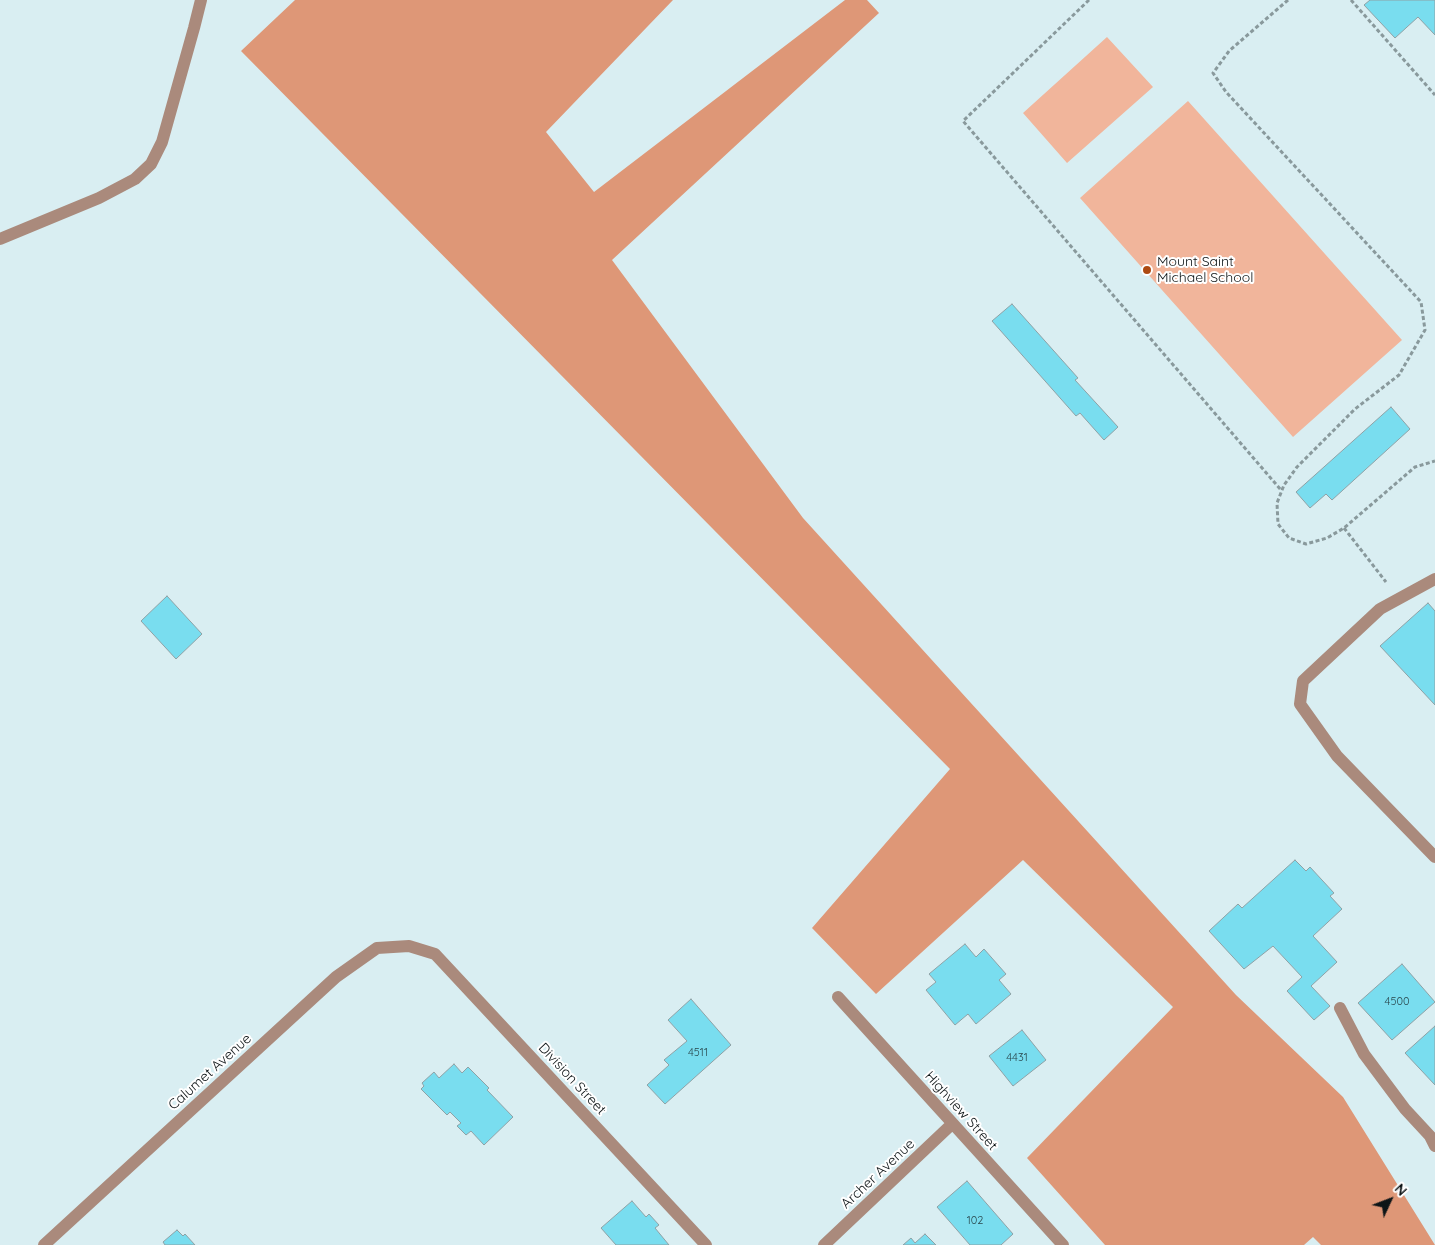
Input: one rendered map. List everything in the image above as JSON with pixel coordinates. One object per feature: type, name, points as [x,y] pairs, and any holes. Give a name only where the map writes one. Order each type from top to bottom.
[{"type":"street","points":[[0,239],[99,198],[135,179],[151,164],[162,142],[201,0]]},
{"type":"street","points":[[1435,579],[1380,609],[1303,681],[1300,704],[1338,756],[1435,857]]},
{"type":"street","name":"Calumet Avenue","points":[[44,1245],[336,977],[377,948],[409,946]]},
{"type":"street","name":"Division Street","points":[[409,946],[435,954],[706,1245]]},
{"type":"street","name":"Highview Street","points":[[838,997],[1063,1245]]},
{"type":"street","points":[[1340,1008],[1364,1054],[1406,1109],[1433,1138]]},
{"type":"street","name":"Archer Avenue","points":[[824,1245],[952,1124]]},
{"type":"path","points":[[1089,0],[963,121],[1282,490]]},
{"type":"path","points":[[1288,0],[1229,51],[1213,73],[1226,92],[1421,302],[1425,330],[1399,375],[1355,409],[1296,467],[1276,503],[1278,524],[1289,538],[1306,544],[1327,538],[1344,528],[1415,467],[1435,461]]},
{"type":"path","points":[[1351,0],[1435,95]]},
{"type":"path","points":[[1344,528],[1398,598]]},
{"type":"shaded area","points":[[295,0],[673,0],[546,132],[594,192],[845,0],[867,0],[879,13],[612,260],[803,518],[1236,995],[1343,1097],[1435,1245],[1321,1245],[1313,1237],[1304,1245],[1105,1245],[1027,1158],[1173,1007],[1023,860],[876,994],[812,928],[950,769],[241,51]]},
{"type":"shaded area","points":[[1107,37],[1153,87],[1067,163],[1023,113]]},
{"type":"shaded area","points":[[1188,101],[1402,340],[1293,437],[1080,198]]},
{"type":"building","points":[[1370,0],[1435,0],[1435,35],[1418,17],[1395,38],[1364,5]]},
{"type":"building","points":[[1012,304],[1078,378],[1075,380],[1118,427],[1104,440],[1080,413],[1076,416],[992,321]]},
{"type":"building","points":[[1391,407],[1410,429],[1332,500],[1326,494],[1310,508],[1296,492]]},
{"type":"building","points":[[167,596],[202,634],[176,659],[141,621]]},
{"type":"building","points":[[1428,603],[1435,611],[1435,705],[1380,646]]},
{"type":"building","points":[[1295,860],[1306,871],[1310,867],[1334,893],[1330,896],[1342,909],[1313,936],[1337,962],[1311,986],[1330,1006],[1314,1020],[1287,991],[1302,977],[1273,946],[1244,969],[1209,931],[1238,904],[1242,908]]},
{"type":"building","points":[[965,944],[976,957],[984,949],[1006,974],[999,980],[1011,994],[976,1024],[968,1014],[955,1025],[926,990],[936,982],[929,974]]},
{"type":"building","points":[[1402,964],[1435,1002],[1392,1040],[1358,1003]]},
{"type":"building","points":[[691,999],[731,1045],[665,1104],[647,1085],[669,1065],[664,1060],[687,1041],[668,1020]]},
{"type":"building","points":[[1435,1026],[1435,1085],[1405,1053]]},
{"type":"building","points":[[1022,1030],[1046,1060],[1013,1086],[989,1056]]},
{"type":"building","points":[[454,1064],[462,1073],[468,1067],[489,1088],[487,1090],[513,1117],[484,1145],[471,1131],[466,1135],[457,1126],[461,1123],[450,1112],[447,1115],[421,1089],[424,1086],[422,1083],[434,1072],[439,1078]]},
{"type":"building","points":[[967,1181],[1013,1234],[1001,1245],[970,1245],[937,1207]]},
{"type":"building","points":[[632,1201],[646,1217],[649,1214],[659,1225],[655,1228],[669,1245],[616,1245],[601,1228]]},
{"type":"building","points":[[177,1230],[183,1236],[185,1234],[195,1245],[165,1245],[163,1242]]},
{"type":"building","points":[[925,1234],[936,1245],[903,1245],[911,1238],[915,1243]]},
{"type":"place","name":"Mount Saint Michael School","points":[[1147,270]]}]
